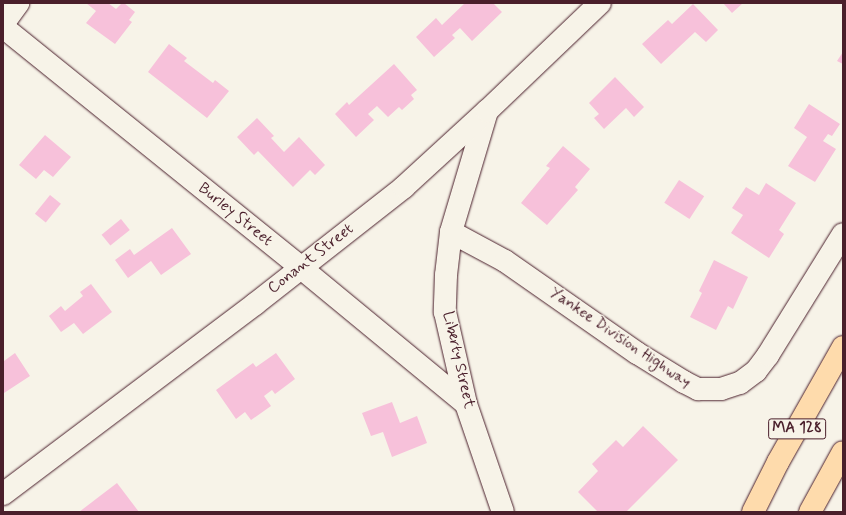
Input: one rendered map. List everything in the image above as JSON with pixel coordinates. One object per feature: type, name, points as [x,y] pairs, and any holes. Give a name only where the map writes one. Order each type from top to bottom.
[{"type":"highway","name":"MA 128","points":[[753,512],[778,462],[843,347]]},
{"type":"highway","name":"MA 128","points":[[810,512],[843,452]]},
{"type":"main road","points":[[3,24],[18,3]]},
{"type":"main road","name":"Conant Street","points":[[3,494],[255,304],[300,266],[404,187],[487,111],[600,3]]},
{"type":"main road","name":"Burley Street","points":[[3,27],[300,266],[466,404]]},
{"type":"main road","name":"Liberty Street","points":[[487,111],[451,232],[446,275],[445,312],[466,404],[503,512]]},
{"type":"main road","name":"Yankee Division Highway","points":[[451,232],[505,261],[637,353],[698,389],[721,389],[740,383],[756,371],[768,355],[843,234]]},
{"type":"building","points":[[86,3],[108,3],[116,9],[124,3],[135,12],[129,20],[132,22],[115,44],[86,23],[96,11]]},
{"type":"building","points":[[465,3],[493,3],[502,12],[472,41],[460,28],[452,35],[455,38],[434,57],[416,37],[436,18],[442,25]]},
{"type":"building","points":[[723,3],[743,3],[732,13]]},
{"type":"building","points":[[693,4],[718,30],[706,42],[695,32],[661,64],[642,44],[668,20],[672,24]]},
{"type":"building","points":[[169,44],[187,58],[184,61],[213,83],[215,80],[229,91],[207,118],[148,72]]},
{"type":"building","points":[[843,52],[843,64],[837,61]]},
{"type":"building","points":[[394,64],[417,90],[411,95],[414,99],[402,110],[399,107],[388,117],[377,106],[368,114],[374,120],[356,137],[335,114],[347,102],[349,105]]},
{"type":"building","points":[[615,77],[644,107],[634,117],[626,108],[604,129],[594,118],[599,114],[589,103]]},
{"type":"building","points":[[809,104],[840,124],[832,136],[828,134],[823,141],[836,149],[815,182],[788,166],[807,137],[794,128]]},
{"type":"building","points":[[257,118],[274,136],[271,138],[284,152],[299,137],[325,165],[315,175],[310,170],[293,187],[258,151],[254,155],[237,137]]},
{"type":"building","points":[[45,135],[71,157],[53,177],[44,170],[36,179],[19,165]]},
{"type":"building","points":[[563,146],[590,169],[575,187],[578,190],[547,225],[521,203],[550,168],[546,166]]},
{"type":"building","points":[[679,180],[704,196],[689,219],[664,203]]},
{"type":"building","points":[[766,183],[796,203],[779,230],[784,234],[769,258],[731,233],[743,215],[732,208],[746,187],[759,195]]},
{"type":"building","points":[[50,195],[61,204],[46,222],[35,214]]},
{"type":"building","points":[[121,219],[130,230],[110,246],[102,235]]},
{"type":"building","points":[[172,228],[191,254],[161,275],[151,261],[128,278],[115,260],[130,249],[134,255]]},
{"type":"building","points":[[714,260],[748,277],[733,309],[728,306],[716,330],[690,317],[702,293],[699,291]]},
{"type":"building","points":[[91,284],[112,312],[83,334],[74,323],[61,332],[49,316],[61,306],[65,311],[83,296],[80,292]]},
{"type":"building","points":[[15,353],[30,376],[4,393],[3,360],[4,361]]},
{"type":"building","points":[[276,353],[295,379],[275,394],[272,390],[264,396],[271,406],[251,420],[245,412],[236,419],[216,390],[253,363],[256,367]]},
{"type":"building","points":[[392,402],[400,423],[417,416],[427,443],[392,457],[383,432],[371,436],[362,413]]},
{"type":"building","points":[[643,426],[678,460],[626,512],[598,512],[578,492],[598,471],[592,464],[616,440],[623,447]]},
{"type":"building","points":[[117,483],[139,512],[79,512]]}]
